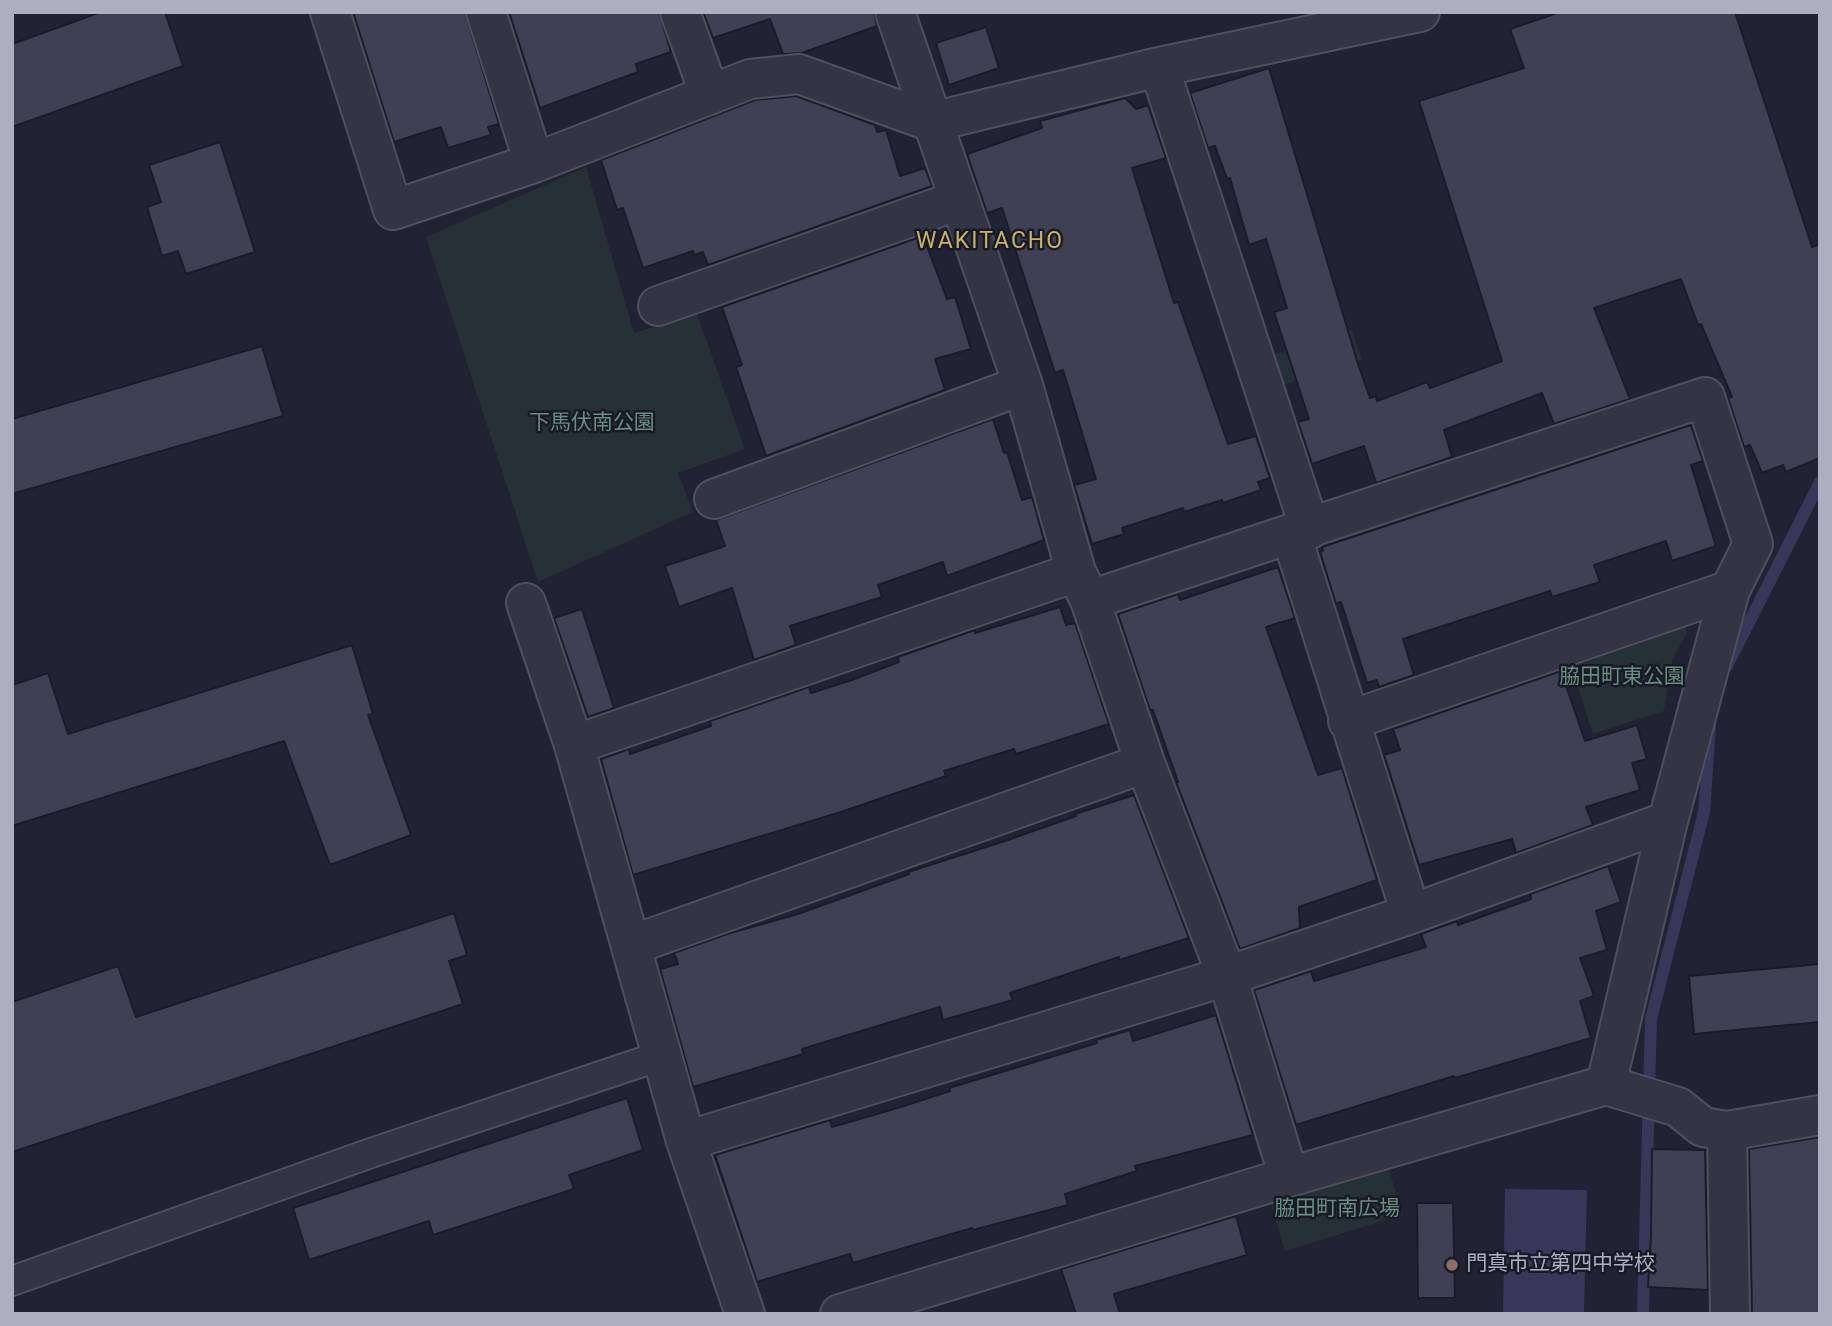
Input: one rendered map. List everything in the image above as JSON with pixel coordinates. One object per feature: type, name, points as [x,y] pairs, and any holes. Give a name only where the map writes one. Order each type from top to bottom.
[{"type":"street","points":[[330,12],[393,210],[534,163],[750,79],[799,74],[932,122],[1363,18],[1420,12]]},
{"type":"street","points":[[486,12],[534,163]]},
{"type":"street","points":[[680,12],[710,95]]},
{"type":"street","points":[[895,12],[1023,385],[1083,586],[1145,762],[1227,976],[1289,1177]]},
{"type":"street","points":[[1159,67],[1300,532],[1348,721],[1411,914]]},
{"type":"street","points":[[658,306],[959,200]]},
{"type":"street","points":[[714,499],[1023,385]]},
{"type":"street","points":[[574,745],[1083,586],[1300,532],[1704,397],[1753,544],[1730,590],[1668,821],[1614,1087]]},
{"type":"street","points":[[1348,721],[1730,590]]},
{"type":"street","points":[[526,603],[574,745],[686,1140],[745,1314]]},
{"type":"street","points":[[632,945],[1145,762]]},
{"type":"street","points":[[686,1140],[1227,976],[1411,914],[1668,821]]},
{"type":"street","points":[[12,1281],[371,1153],[663,1055]]},
{"type":"street","points":[[840,1314],[1289,1177],[1614,1087],[1678,1107],[1703,1128],[1727,1131],[1820,1115]]},
{"type":"street","points":[[1727,1131],[1730,1314]]},
{"type":"green space","name":"下馬伏南公園","points":[[586,167],[634,333],[697,314],[745,449],[678,473],[693,512],[538,582],[426,237]]},
{"type":"green space","points":[[1352,330],[1362,360],[1276,387],[1267,357]]},
{"type":"green space","name":"脇田町東公園","points":[[1681,612],[1687,633],[1672,660],[1664,711],[1593,734],[1566,651]]},
{"type":"green space","name":"脇田町南広場","points":[[1389,1169],[1402,1215],[1285,1251],[1271,1204]]},
{"type":"water","points":[[1505,1189],[1587,1190],[1584,1314],[1503,1314]]},
{"type":"building","points":[[101,12],[165,12],[183,66],[12,127],[12,44]]},
{"type":"building","points":[[353,12],[465,12],[499,124],[488,127],[491,135],[448,148],[441,127],[394,142]]},
{"type":"building","points":[[509,12],[659,12],[671,52],[636,64],[638,72],[540,108]]},
{"type":"building","points":[[703,12],[874,12],[877,26],[802,53],[783,54],[770,19],[713,38]]},
{"type":"building","points":[[1560,12],[1735,12],[1812,247],[1820,244],[1820,458],[1786,472],[1783,465],[1762,473],[1750,445],[1744,447],[1728,398],[1732,397],[1701,324],[1698,325],[1681,279],[1594,308],[1630,399],[1554,424],[1542,393],[1444,430],[1452,457],[1376,483],[1364,446],[1312,464],[1298,422],[1309,419],[1274,312],[1287,308],[1266,239],[1249,245],[1230,178],[1227,179],[1215,146],[1208,148],[1190,93],[1269,68],[1358,364],[1370,398],[1376,396],[1377,401],[1427,382],[1430,388],[1502,361],[1419,101],[1524,68],[1510,29]]},
{"type":"building","points":[[986,27],[999,68],[949,85],[936,43]]},
{"type":"building","points":[[796,96],[875,125],[877,132],[886,130],[900,176],[925,168],[932,186],[708,265],[703,252],[694,255],[693,251],[643,268],[623,208],[617,210],[601,160],[755,100]]},
{"type":"building","points":[[1125,98],[1136,109],[1148,105],[1166,158],[1132,168],[1174,303],[1178,302],[1228,444],[1256,436],[1270,478],[1258,482],[1261,490],[1184,512],[1183,508],[1122,528],[1124,534],[1092,544],[1074,485],[1096,479],[1063,370],[1055,373],[1002,208],[987,213],[967,154],[1042,128],[1040,121]]},
{"type":"building","points":[[220,142],[255,252],[186,274],[178,251],[162,256],[147,207],[161,202],[149,165]]},
{"type":"building","points":[[923,236],[947,299],[955,297],[971,349],[935,359],[945,390],[766,456],[736,367],[742,365],[722,307]]},
{"type":"building","points":[[262,346],[283,416],[12,494],[12,419]]},
{"type":"building","points":[[993,419],[1022,500],[1032,497],[1044,540],[947,576],[943,562],[878,585],[882,597],[790,626],[796,645],[754,660],[732,588],[679,607],[665,566],[725,546],[716,520]]},
{"type":"building","points":[[1691,425],[1703,461],[1691,465],[1716,546],[1672,561],[1666,541],[1594,565],[1600,582],[1552,597],[1550,591],[1403,639],[1414,675],[1379,687],[1377,680],[1367,683],[1341,602],[1336,604],[1320,552],[1323,551],[1322,547]]},
{"type":"building","points":[[1278,567],[1295,618],[1266,627],[1318,775],[1342,768],[1377,880],[1299,907],[1300,928],[1240,949],[1176,782],[1118,614],[1178,594],[1180,600]]},
{"type":"building","points":[[1060,607],[1066,625],[1075,623],[1109,724],[1016,754],[1014,749],[944,771],[946,776],[841,812],[633,875],[601,759],[629,749],[630,754],[711,726],[710,721],[809,687],[811,693],[849,681],[899,662],[898,657],[975,630],[975,633]]},
{"type":"building","points":[[582,609],[614,708],[588,717],[554,618]]},
{"type":"building","points":[[352,645],[373,714],[368,715],[411,835],[330,865],[284,741],[12,826],[12,685],[48,673],[68,734]]},
{"type":"building","points":[[1561,671],[1585,741],[1637,725],[1647,759],[1632,763],[1640,790],[1586,807],[1593,825],[1516,853],[1512,839],[1419,865],[1384,755],[1400,750],[1393,729]]},
{"type":"building","points":[[1134,795],[1189,938],[1119,960],[1119,957],[1010,993],[1013,1000],[943,1020],[940,1007],[802,1049],[803,1054],[693,1087],[660,969],[678,964],[674,953],[727,934],[798,914],[909,874],[908,872]]},
{"type":"building","points":[[1608,866],[1621,902],[1596,911],[1607,950],[1580,958],[1594,996],[1580,1001],[1591,1038],[1455,1078],[1454,1076],[1296,1125],[1254,990],[1311,971],[1314,981],[1426,947],[1421,934],[1457,921],[1458,925],[1531,899],[1530,894]]},
{"type":"building","points":[[454,913],[467,955],[449,961],[463,1004],[12,1152],[12,1002],[118,966],[136,1017]]},
{"type":"building","points":[[1820,964],[1820,1022],[1694,1034],[1689,976]]},
{"type":"building","points":[[1216,1015],[1253,1135],[1135,1166],[1137,1171],[1065,1194],[1068,1205],[973,1230],[972,1228],[853,1263],[850,1254],[757,1282],[715,1155],[830,1120],[832,1127],[901,1107],[950,1091],[949,1088],[1097,1043],[1096,1040],[1130,1030],[1133,1041]]},
{"type":"building","points":[[627,1098],[643,1150],[569,1175],[574,1189],[433,1235],[429,1221],[309,1260],[293,1208]]},
{"type":"building","points":[[1820,1137],[1820,1314],[1752,1314],[1749,1149]]},
{"type":"building","points":[[1652,1149],[1705,1150],[1708,1290],[1648,1287]]},
{"type":"building","points":[[1417,1203],[1453,1203],[1455,1298],[1418,1298]]},
{"type":"building","points":[[1236,1216],[1247,1255],[1114,1294],[1120,1314],[1076,1314],[1061,1269]]},
{"type":"waterway","points":[[1727,666],[1820,482]]},
{"type":"waterway","points":[[1643,1314],[1651,1019],[1704,812],[1710,726]]},
{"type":"place","name":"門真市立第四中学校","points":[[1452,1265]]},
{"type":"district","name":"WAKITACHO","points":[[990,242]]}]
